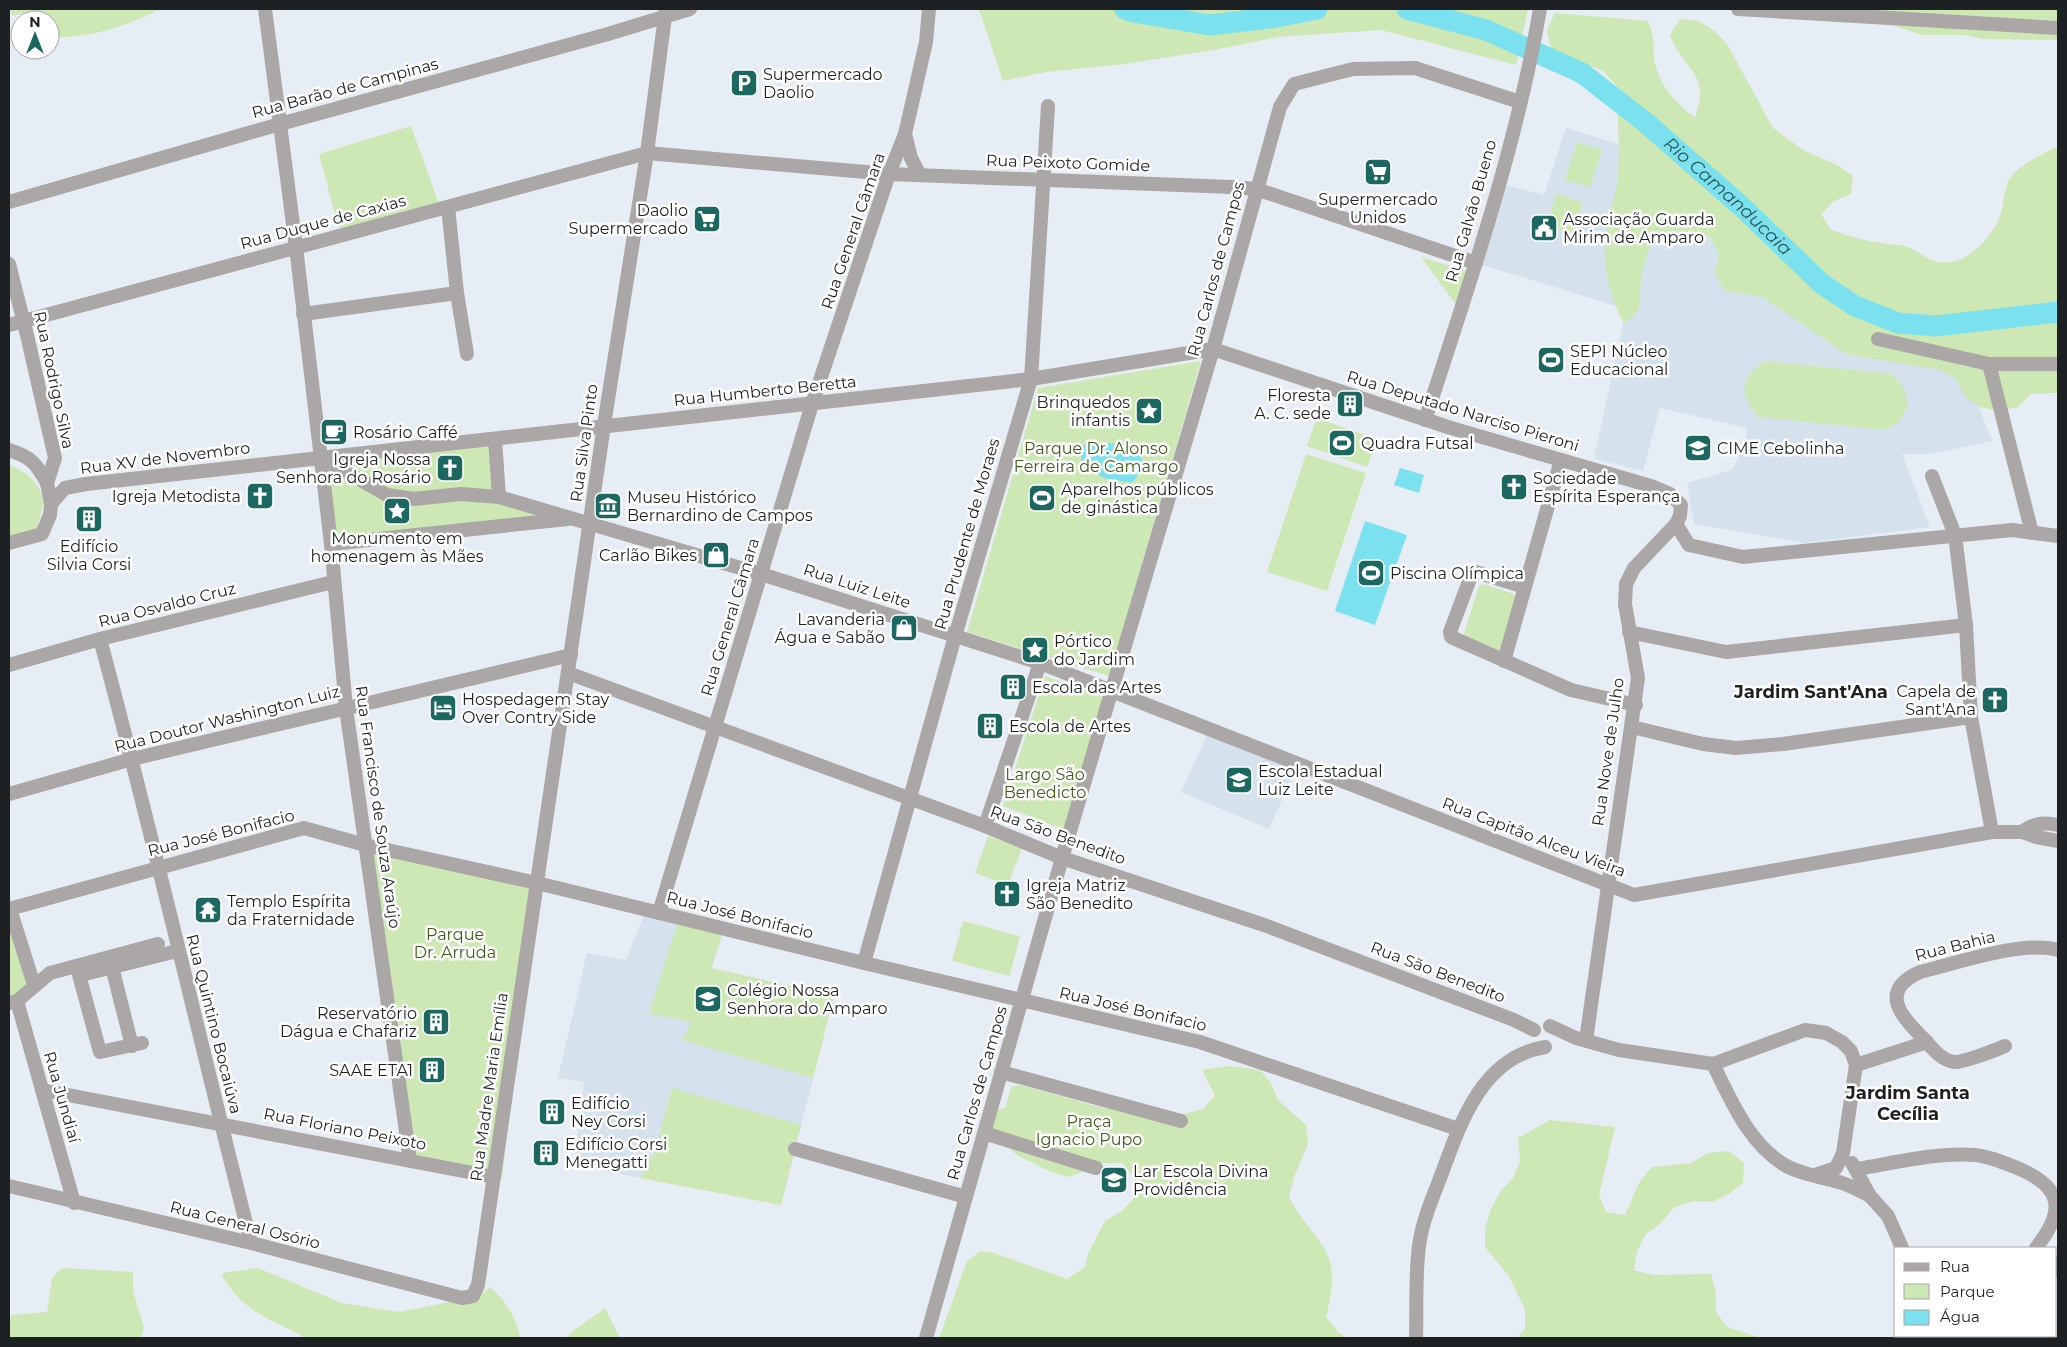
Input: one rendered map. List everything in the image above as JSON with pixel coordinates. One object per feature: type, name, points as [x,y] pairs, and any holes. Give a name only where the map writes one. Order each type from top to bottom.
[{"type":"street","name":"Rua Francisco de Souza Araújo","points":[[265,9],[296,247],[331,544],[346,708],[410,1160]]},
{"type":"street","name":"Rua Barão de Campinas","points":[[9,202],[280,124],[599,37],[665,13],[690,9]]},
{"type":"street","name":"Rua General Câmara","points":[[659,913],[812,404],[905,134],[926,42],[929,9]]},
{"type":"street","points":[[1738,9],[2058,28]]},
{"type":"street","name":"Rua Silva Pinto","points":[[537,883],[604,426],[647,153],[665,13]]},
{"type":"street","name":"Rua Galvão Bueno","points":[[1425,420],[1476,262],[1520,102],[1539,13]]},
{"type":"street","name":"Rua Carlos de Campos","points":[[926,1338],[1062,858],[1212,349],[1280,108],[1294,84],[1353,69],[1415,68],[1520,102]]},
{"type":"street","name":"Rua Prudente de Moraes","points":[[864,963],[955,636],[1032,379],[1048,106]]},
{"type":"street","points":[[905,134],[911,158],[920,175]]},
{"type":"street","name":"Rua Peixoto Gomide","points":[[647,153],[890,174],[1256,189],[1476,262]]},
{"type":"street","name":"Rua Duque de Caxias","points":[[9,325],[647,153]]},
{"type":"street","points":[[448,206],[457,292],[467,354]]},
{"type":"street","name":"Rua Rodrigo Silva","points":[[9,264],[24,320],[55,458],[47,483],[51,504]]},
{"type":"street","points":[[303,314],[457,292]]},
{"type":"street","points":[[1878,339],[1989,364],[2058,364]]},
{"type":"street","name":"Rua Humberto Beretta","points":[[320,457],[1032,379],[1212,349]]},
{"type":"street","name":"Rua Deputado Narciso Pieroni","points":[[1212,349],[1425,420],[1651,486],[1670,494],[1681,505],[1680,516],[1676,524]]},
{"type":"street","points":[[1989,364],[2032,533]]},
{"type":"street","points":[[495,439],[499,497]]},
{"type":"street","points":[[9,450],[24,455],[39,467],[47,483]]},
{"type":"street","name":"Rua Luiz Leite","points":[[320,457],[387,495],[414,499],[461,494],[499,497],[590,522],[761,574],[1040,663],[1112,690]]},
{"type":"street","name":"Rua XV de Novembro","points":[[51,504],[65,488],[86,484],[320,457]]},
{"type":"street","points":[[1504,661],[1561,460]]},
{"type":"street","points":[[1932,476],[1955,535],[1966,625],[1972,717],[1992,832]]},
{"type":"street","points":[[9,543],[42,534],[47,525],[51,504]]},
{"type":"street","points":[[331,544],[576,518]]},
{"type":"street","points":[[1676,524],[1689,546],[1743,556],[2012,530],[2058,536]]},
{"type":"street","name":"Rua Nove de Julho","points":[[1581,1039],[1636,705],[1638,678],[1625,604],[1626,584],[1634,568],[1676,524]]},
{"type":"street","points":[[1525,587],[1476,572],[1471,576],[1450,632],[1451,637],[1571,690],[1636,705]]},
{"type":"street","name":"Rua Osvaldo Cruz","points":[[9,665],[100,639],[333,582]]},
{"type":"street","points":[[1629,632],[1726,652],[1966,625]]},
{"type":"street","name":"Rua Quintino Bocaiúva","points":[[100,639],[132,759],[177,951],[251,1243]]},
{"type":"street","name":"Rua Doutor Washington Luiz","points":[[9,794],[132,759],[571,655]]},
{"type":"street","points":[[985,826],[1040,663]]},
{"type":"street","name":"Rua São Benedito","points":[[568,673],[985,826],[1062,858],[1267,926],[1514,1020],[1532,1040]]},
{"type":"street","name":"Rua Capitão Alceu Vieira","points":[[1112,690],[1634,895],[1992,832],[2022,832]]},
{"type":"street","points":[[1632,726],[1703,744],[1736,748],[1782,744],[1972,717]]},
{"type":"street","points":[[2022,832],[2033,824],[2048,822],[2058,824]]},
{"type":"street","name":"Rua José Bonifacio","points":[[10,909],[158,866],[304,828],[365,845],[537,883],[864,963],[1200,1042],[1458,1129]]},
{"type":"street","points":[[2022,832],[2036,838],[2058,841]]},
{"type":"street","name":"Rua Madre Maria Emília","points":[[473,1296],[478,1284],[537,883]]},
{"type":"street","points":[[10,909],[34,985]]},
{"type":"street","points":[[13,1002],[50,973],[158,944]]},
{"type":"street","name":"Rua Bahia","points":[[2006,1046],[1955,1062],[1941,1057],[1899,1012],[1896,1000],[1899,988],[1906,978],[1920,972],[2026,947],[2046,947],[2058,950]]},
{"type":"street","points":[[34,985],[177,951]]},
{"type":"street","points":[[79,975],[100,1052],[137,1045],[112,967]]},
{"type":"street","name":"Rua Jundiaí","points":[[13,1002],[42,1090],[74,1202]]},
{"type":"street","points":[[1416,1338],[1419,1246],[1427,1211],[1458,1129],[1477,1093],[1495,1072],[1532,1040],[1541,1024],[1581,1039],[1619,1050],[1713,1064],[1805,1030],[1826,1033],[1842,1042],[1851,1051],[1856,1065],[1844,1153],[1836,1168],[1815,1175]]},
{"type":"street","points":[[1550,1026],[1556,1034],[1550,1045]]},
{"type":"street","points":[[1532,1040],[1550,1045],[1581,1039]]},
{"type":"street","points":[[1856,1065],[1927,1042]]},
{"type":"street","points":[[1713,1064],[1741,1118],[1754,1138],[1784,1165],[1841,1182],[1870,1196]]},
{"type":"street","points":[[1001,1072],[1181,1121]]},
{"type":"street","name":"Rua Floriano Peixoto","points":[[42,1090],[494,1177]]},
{"type":"street","points":[[984,1133],[1096,1168]]},
{"type":"street","points":[[795,1149],[966,1197]]},
{"type":"street","points":[[1844,1153],[1857,1168],[1870,1196],[1888,1216],[1902,1247]]},
{"type":"street","points":[[1857,1168],[1951,1155],[1976,1155],[2003,1162],[2035,1175],[2049,1185],[2056,1198],[2057,1215],[2049,1234],[2037,1247]]},
{"type":"street","name":"Rua General Osório","points":[[9,1186],[251,1243],[462,1298],[473,1296]]},
{"type":"street","points":[[2049,1234],[2052,1247]]},
{"type":"shaded area","points":[[1566,128],[1628,147],[1720,225],[1959,357],[1992,441],[1930,454],[1902,454],[1930,527],[1804,543],[1694,524],[1687,483],[1732,470],[1746,441],[1747,428],[1660,408],[1643,471],[1594,459],[1626,309],[1476,263],[1498,183],[1544,195]]},
{"type":"shaded area","name":"Escola Estadual Luiz Leite","points":[[1208,733],[1296,768],[1269,829],[1181,792]]},
{"type":"shaded area","points":[[646,910],[724,929],[712,968],[834,996],[781,1205],[574,1165],[584,1082],[558,1078],[587,953],[626,960]]},
{"type":"green space","points":[[160,9],[121,26],[93,34],[64,37],[60,37],[60,10],[10,10]]},
{"type":"green space","points":[[979,9],[1528,9],[1516,65],[1381,30],[1278,37],[1214,50],[1125,64],[1046,72],[1003,81]]},
{"type":"green space","points":[[1862,9],[2058,9],[2058,40],[1983,39],[1965,35],[1922,35],[1889,24]]},
{"type":"green space","points":[[1555,13],[1648,21],[1653,35],[1655,65],[1662,83],[1674,99],[1695,117],[1700,90],[1698,81],[1670,35],[1680,19],[1699,21],[1715,31],[1727,44],[1773,128],[1803,150],[1837,165],[1853,176],[1851,194],[1834,201],[1821,214],[1831,230],[1872,241],[1905,246],[1935,261],[1949,262],[1958,260],[1966,257],[1981,245],[1998,221],[2006,188],[2013,174],[2033,160],[2054,148],[2058,148],[2058,393],[2031,394],[2018,407],[1999,411],[1980,407],[1964,396],[1957,379],[1940,370],[1846,354],[1762,297],[1725,291],[1715,273],[1719,255],[1711,238],[1693,232],[1678,231],[1666,233],[1658,238],[1651,247],[1646,258],[1638,310],[1625,324],[1611,292],[1605,256],[1606,233],[1618,177],[1619,142],[1616,85],[1603,71],[1551,49],[1547,30]]},
{"type":"green space","points":[[411,126],[439,204],[339,229],[319,154]]},
{"type":"green space","points":[[1577,142],[1602,150],[1590,187],[1565,180]]},
{"type":"green space","points":[[1556,194],[1583,202],[1574,234],[1547,226]]},
{"type":"green space","points":[[1421,257],[1469,272],[1458,307]]},
{"type":"green space","name":"Parque Dr. Alonso Ferreira de Camargo","points":[[1201,361],[1109,676],[967,632],[1038,388]]},
{"type":"green space","points":[[1766,361],[1892,374],[1904,389],[1908,406],[1897,424],[1883,430],[1758,417],[1747,401],[1745,386],[1751,373]]},
{"type":"green space","name":"Quadra Futsal","points":[[1317,418],[1377,439],[1367,467],[1307,446]]},
{"type":"green space","points":[[491,443],[496,494],[412,495],[387,491],[343,458]]},
{"type":"green space","points":[[1306,454],[1366,473],[1327,591],[1267,572]]},
{"type":"green space","points":[[9,465],[32,479],[40,491],[43,505],[38,528],[9,537]]},
{"type":"green space","points":[[327,466],[388,498],[497,500],[559,517],[334,541]]},
{"type":"green space","points":[[1483,584],[1514,594],[1516,598],[1502,650],[1498,652],[1465,638],[1464,634],[1479,586]]},
{"type":"green space","name":"Largo São Benedicto","points":[[1045,676],[1103,697],[1065,830],[1003,806]]},
{"type":"green space","points":[[988,836],[1022,848],[1008,885],[975,873]]},
{"type":"green space","name":"Parque Dr. Arruda","points":[[366,846],[536,884],[502,1178],[411,1159]]},
{"type":"green space","points":[[679,918],[724,929],[711,968],[834,996],[813,1078],[682,1040],[692,1022],[649,1014]]},
{"type":"green space","points":[[9,920],[32,987],[9,1002]]},
{"type":"green space","points":[[963,921],[1020,936],[1010,976],[952,961]]},
{"type":"green space","name":"Praça Ignacio Pupo","points":[[1227,1066],[1260,1070],[1271,1083],[1278,1100],[1306,1125],[1308,1144],[1294,1177],[1289,1197],[1326,1251],[1332,1276],[1331,1294],[1326,1317],[1338,1332],[1348,1338],[939,1338],[967,1261],[979,1252],[991,1252],[1067,1279],[1085,1267],[1088,1254],[1105,1221],[1122,1211],[1135,1197],[1135,1178],[1123,1163],[1104,1163],[1070,1177],[1051,1172],[1017,1155],[988,1130],[991,1111],[1005,1108],[1011,1087],[1020,1085],[1103,1108],[1126,1106],[1184,1114],[1203,1109],[1215,1095],[1202,1070]]},
{"type":"green space","points":[[672,1088],[801,1125],[781,1205],[640,1178],[647,1163],[654,1155]]},
{"type":"green space","points":[[1550,1120],[1615,1127],[1599,1195],[1606,1212],[1625,1215],[1640,1181],[1652,1167],[1691,1163],[1708,1153],[1729,1151],[1744,1163],[1743,1183],[1729,1194],[1712,1202],[1693,1201],[1673,1208],[1661,1223],[1646,1234],[1637,1251],[1634,1270],[1653,1275],[1711,1274],[1716,1293],[1716,1312],[1727,1327],[1761,1338],[1517,1338],[1525,1329],[1525,1310],[1509,1276],[1485,1247],[1485,1228],[1491,1209],[1500,1192],[1513,1178],[1520,1161],[1518,1138]]},
{"type":"green space","points":[[62,1268],[133,1272],[133,1291],[144,1327],[141,1338],[9,1338],[9,1318],[12,1315],[47,1312],[52,1278]]},
{"type":"green space","points":[[258,1268],[342,1303],[399,1312],[480,1296],[490,1287],[509,1310],[519,1331],[520,1338],[304,1338],[246,1305],[233,1292],[222,1275],[223,1273]]},
{"type":"green space","points":[[605,1308],[620,1338],[567,1338],[579,1327]]},
{"type":"water","points":[[1101,443],[1124,444],[1138,449],[1144,466],[1132,483],[1104,478],[1081,464],[1081,445]]},
{"type":"water","points":[[1400,468],[1424,475],[1419,493],[1394,485]]},
{"type":"water","name":"Piscina Olímpica","points":[[1365,521],[1407,535],[1375,625],[1335,611]]},
{"type":"waterway","name":"Rio Camanducaia","points":[[1125,9],[1210,25],[1277,17],[1317,9]]},
{"type":"waterway","name":"Rio Camanducaia","points":[[1407,9],[1486,30],[1582,73],[1645,122],[1741,206],[1822,284],[1855,306],[1898,323],[1936,326],[2058,312]]},
{"type":"place","name":"Supermercado Daolio","points":[[744,83]]},
{"type":"place","name":"Supermercado Unidos","points":[[1378,172]]},
{"type":"place","name":"Daolio Supermercado","points":[[707,219]]},
{"type":"place","name":"Associação Guarda Mirim de Amparo","points":[[1544,228]]},
{"type":"place","name":"SEPI Núcleo Educacional","points":[[1551,360]]},
{"type":"place","name":"Floresta A. C. sede","points":[[1350,404]]},
{"type":"place","name":"Brinquedos infantis","points":[[1149,411]]},
{"type":"place","name":"Rosário Caffé","points":[[334,432]]},
{"type":"place","name":"Quadra Futsal","points":[[1342,443]]},
{"type":"place","name":"CIME Cebolinha","points":[[1698,448]]},
{"type":"place","name":"Igreja Nossa Senhora do Rosário","points":[[450,468]]},
{"type":"place","name":"Sociedade Espírita Esperança","points":[[1514,487]]},
{"type":"place","name":"Igreja Metodista","points":[[260,496]]},
{"type":"place","name":"Aparelhos públicos de ginástica","points":[[1042,498]]},
{"type":"place","name":"Museu Histórico Bernardino de Campos","points":[[608,506]]},
{"type":"place","name":"Monumento em homenagem às Mães","points":[[397,511]]},
{"type":"place","name":"Edifício Silvia Corsi","points":[[89,519]]},
{"type":"place","name":"Carlão Bikes","points":[[716,555]]},
{"type":"place","name":"Piscina Olímpica","points":[[1371,573]]},
{"type":"place","name":"Lavanderia Água e Sabão","points":[[904,628]]},
{"type":"place","name":"Pórtico do Jardim","points":[[1035,650]]},
{"type":"place","name":"Escola das Artes","points":[[1013,687]]},
{"type":"place","name":"Capela de Sant'Ana","points":[[1995,700]]},
{"type":"place","name":"Hospedagem Stay Over Contry Side","points":[[443,708]]},
{"type":"place","name":"Escola de Artes","points":[[990,726]]},
{"type":"place","name":"Escola Estadual Luiz Leite","points":[[1239,780]]},
{"type":"place","name":"Igreja Matriz São Benedito","points":[[1007,894]]},
{"type":"place","name":"Templo Espírita da Fraternidade","points":[[208,910]]},
{"type":"place","name":"Colégio Nossa Senhora do Amparo","points":[[708,999]]},
{"type":"place","name":"Reservatório Dágua e Chafariz","points":[[436,1022]]},
{"type":"place","name":"SAAE ETA1","points":[[432,1070]]},
{"type":"place","name":"Edifício Ney Corsi","points":[[552,1112]]},
{"type":"place","name":"Edifício Corsi Menegatti","points":[[546,1153]]},
{"type":"place","name":"Lar Escola Divina Providência","points":[[1114,1180]]},
{"type":"district","name":"Jardim Sant'Ana","points":[[1811,692]]},
{"type":"district","name":"Jardim Santa Cecília","points":[[1908,1103]]}]
